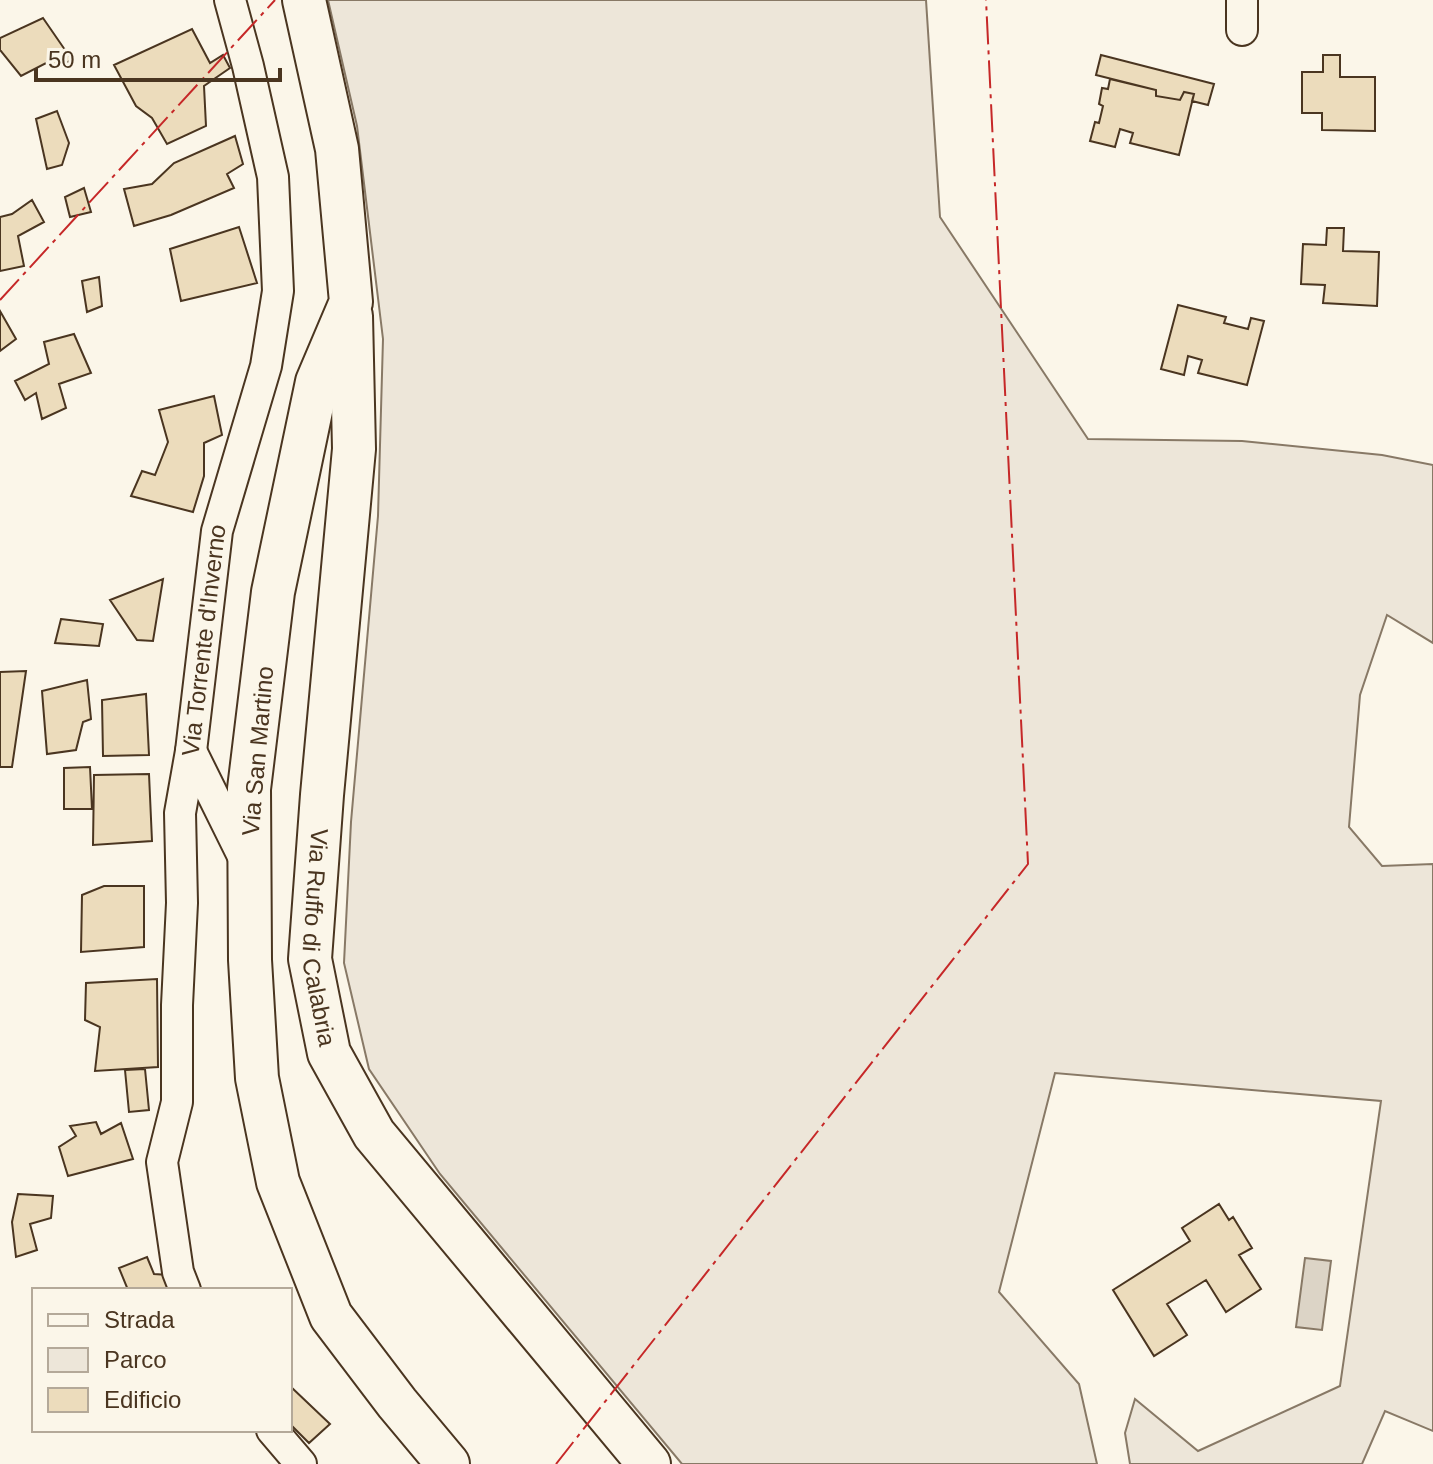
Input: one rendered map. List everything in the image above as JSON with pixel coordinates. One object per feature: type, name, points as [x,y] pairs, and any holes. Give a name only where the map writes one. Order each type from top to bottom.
[{"type":"street","name":"Via Torrente d'Inverno","points":[[184,1288],[178,1272],[162,1162],[177,1102],[177,1005],[182,903],[180,813],[191,751],[217,531],[266,366],[278,291],[273,177],[230,0]]},
{"type":"street","name":"Via San Martino","points":[[304,0],[337,149],[351,302],[317,382],[273,592],[249,789],[250,960],[257,1078],[278,1182],[331,1316],[448,1464]]},
{"type":"street","name":"Via Ruffo di Calabria","points":[[351,302],[354,449],[310,959],[329,1053],[374,1134],[649,1464]]},
{"type":"street","points":[[191,751],[249,869]]},
{"type":"street","points":[[274,1432],[301,1464]]},
{"type":"green space","points":[[328,0],[926,0],[940,217],[1088,439],[1242,441],[1382,455],[1433,465],[1433,643],[1387,615],[1360,695],[1349,827],[1382,866],[1433,864],[1433,1431],[1385,1411],[1362,1464],[1130,1464],[1125,1433],[1135,1399],[1198,1451],[1340,1386],[1381,1101],[1055,1073],[999,1292],[1079,1384],[1097,1464],[682,1464],[440,1174],[369,1069],[344,963],[351,822],[378,516],[383,339],[357,126]]},
{"type":"shaded area","points":[[1305,1258],[1331,1261],[1322,1330],[1296,1327]]},
{"type":"building","points":[[43,18],[72,60],[53,69],[48,62],[21,76],[0,50],[0,38]]},
{"type":"building","points":[[192,29],[210,63],[223,55],[230,68],[204,86],[206,126],[167,144],[152,118],[136,106],[114,65]]},
{"type":"building","points":[[1101,55],[1214,84],[1208,105],[1192,101],[1194,94],[1184,92],[1180,100],[1156,96],[1156,90],[1096,75]]},
{"type":"building","points":[[1323,55],[1340,55],[1340,77],[1375,77],[1375,131],[1322,130],[1322,113],[1302,113],[1302,72],[1323,72]]},
{"type":"building","points":[[1110,79],[1156,90],[1156,96],[1180,100],[1184,92],[1194,94],[1179,155],[1130,143],[1133,133],[1120,129],[1115,147],[1090,141],[1103,106],[1099,104],[1102,88],[1108,89]]},
{"type":"building","points":[[57,111],[69,143],[62,165],[47,169],[36,119]]},
{"type":"building","points":[[235,136],[243,164],[227,174],[234,188],[171,215],[134,226],[124,189],[152,184],[174,163]]},
{"type":"building","points":[[84,188],[91,212],[70,217],[65,197]]},
{"type":"building","points":[[32,200],[44,222],[18,236],[24,266],[0,271],[0,217],[12,214]]},
{"type":"building","points":[[239,227],[257,283],[181,301],[170,249]]},
{"type":"building","points":[[1327,228],[1344,228],[1343,251],[1379,252],[1377,306],[1323,303],[1325,285],[1301,284],[1303,244],[1326,245]]},
{"type":"building","points":[[99,277],[102,306],[87,312],[82,281]]},
{"type":"building","points":[[1178,305],[1226,317],[1224,323],[1248,329],[1251,318],[1264,321],[1247,385],[1198,373],[1202,360],[1188,356],[1184,375],[1161,369]]},
{"type":"building","points":[[0,311],[16,339],[0,351]]},
{"type":"building","points":[[74,334],[91,373],[59,384],[66,408],[42,419],[36,393],[25,400],[15,381],[49,364],[44,342]]},
{"type":"building","points":[[214,396],[222,435],[204,443],[204,476],[193,512],[131,496],[142,471],[155,475],[168,442],[159,410]]},
{"type":"building","points":[[163,579],[153,641],[137,640],[110,600]]},
{"type":"building","points":[[61,619],[103,624],[99,646],[55,643]]},
{"type":"building","points":[[26,671],[12,767],[0,767],[0,672]]},
{"type":"building","points":[[87,680],[91,719],[83,722],[76,750],[47,754],[42,691]]},
{"type":"building","points":[[146,694],[149,755],[103,756],[102,700]]},
{"type":"building","points":[[90,767],[92,809],[64,809],[64,768]]},
{"type":"building","points":[[149,774],[152,841],[93,845],[94,775]]},
{"type":"building","points":[[104,886],[144,886],[144,947],[81,952],[82,895]]},
{"type":"building","points":[[157,979],[158,1067],[95,1071],[100,1027],[85,1020],[86,983]]},
{"type":"building","points":[[145,1069],[149,1110],[129,1112],[125,1070]]},
{"type":"building","points":[[96,1122],[101,1134],[121,1123],[133,1159],[68,1176],[59,1147],[76,1136],[70,1126]]},
{"type":"building","points":[[18,1194],[53,1196],[51,1218],[30,1224],[37,1250],[16,1257],[12,1222]]},
{"type":"building","points":[[1219,1204],[1229,1220],[1233,1217],[1252,1248],[1239,1255],[1261,1289],[1226,1312],[1206,1280],[1167,1304],[1187,1335],[1154,1356],[1113,1290],[1190,1241],[1182,1228]]},
{"type":"building","points":[[147,1257],[154,1274],[169,1275],[171,1288],[127,1288],[119,1268]]},
{"type":"building","points":[[292,1388],[330,1424],[309,1443],[292,1426]]},
{"type":"power","points":[[0,300],[275,0]]},
{"type":"power","points":[[556,1464],[1028,864],[986,0]]}]
